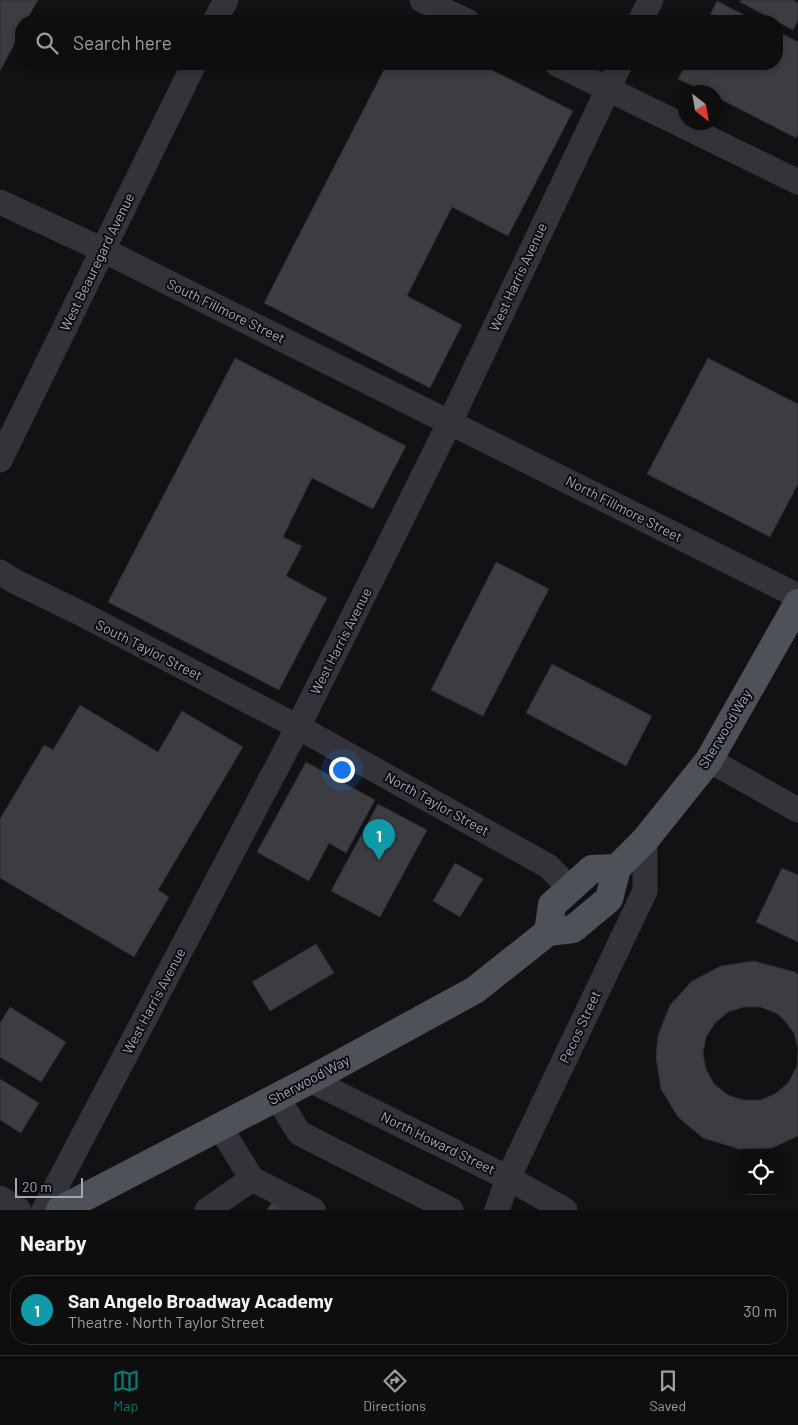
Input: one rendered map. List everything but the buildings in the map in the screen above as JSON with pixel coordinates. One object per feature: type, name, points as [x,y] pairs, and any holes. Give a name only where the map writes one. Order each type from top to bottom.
[{"type":"main road","name":"Sherwood Way","points":[[617,868],[645,840],[710,760],[798,603]]},
{"type":"main road","points":[[617,868],[609,899],[573,929],[548,932],[552,905],[570,888],[592,869],[617,868]]},
{"type":"main road","name":"Sherwood Way","points":[[60,1210],[310,1080],[475,990],[548,932]]},
{"type":"street","points":[[218,15],[226,0]]},
{"type":"street","points":[[643,15],[651,0]]},
{"type":"street","points":[[432,2],[456,15]]},
{"type":"street","name":"West Beauregard Avenue","points":[[0,460],[191,70]]},
{"type":"street","points":[[570,70],[798,182]]},
{"type":"street","name":"West Harris Avenue","points":[[44,1210],[298,727],[450,422],[617,70]]},
{"type":"street","name":"South Fillmore Street","points":[[0,202],[103,250],[450,422]]},
{"type":"street","name":"North Fillmore Street","points":[[450,422],[798,596]]},
{"type":"street","name":"South Taylor Street","points":[[0,572],[12,580],[298,727]]},
{"type":"street","name":"North Taylor Street","points":[[298,727],[548,866],[570,888]]},
{"type":"street","points":[[710,760],[798,810]]},
{"type":"street","name":"Pecos Street","points":[[497,1210],[508,1178],[645,891],[645,840]]},
{"type":"street","name":"North Howard Street","points":[[310,1080],[508,1178],[565,1210]]},
{"type":"street","points":[[277,1097],[299,1133],[443,1208]]},
{"type":"street","points":[[220,1127],[252,1179],[313,1210]]},
{"type":"street","points":[[207,1210],[252,1179]]},
{"type":"street","points":[[0,1198],[20,1210]]},
{"type":"place","name":"San Angelo Broadway Academy","points":[[379,860]]}]
